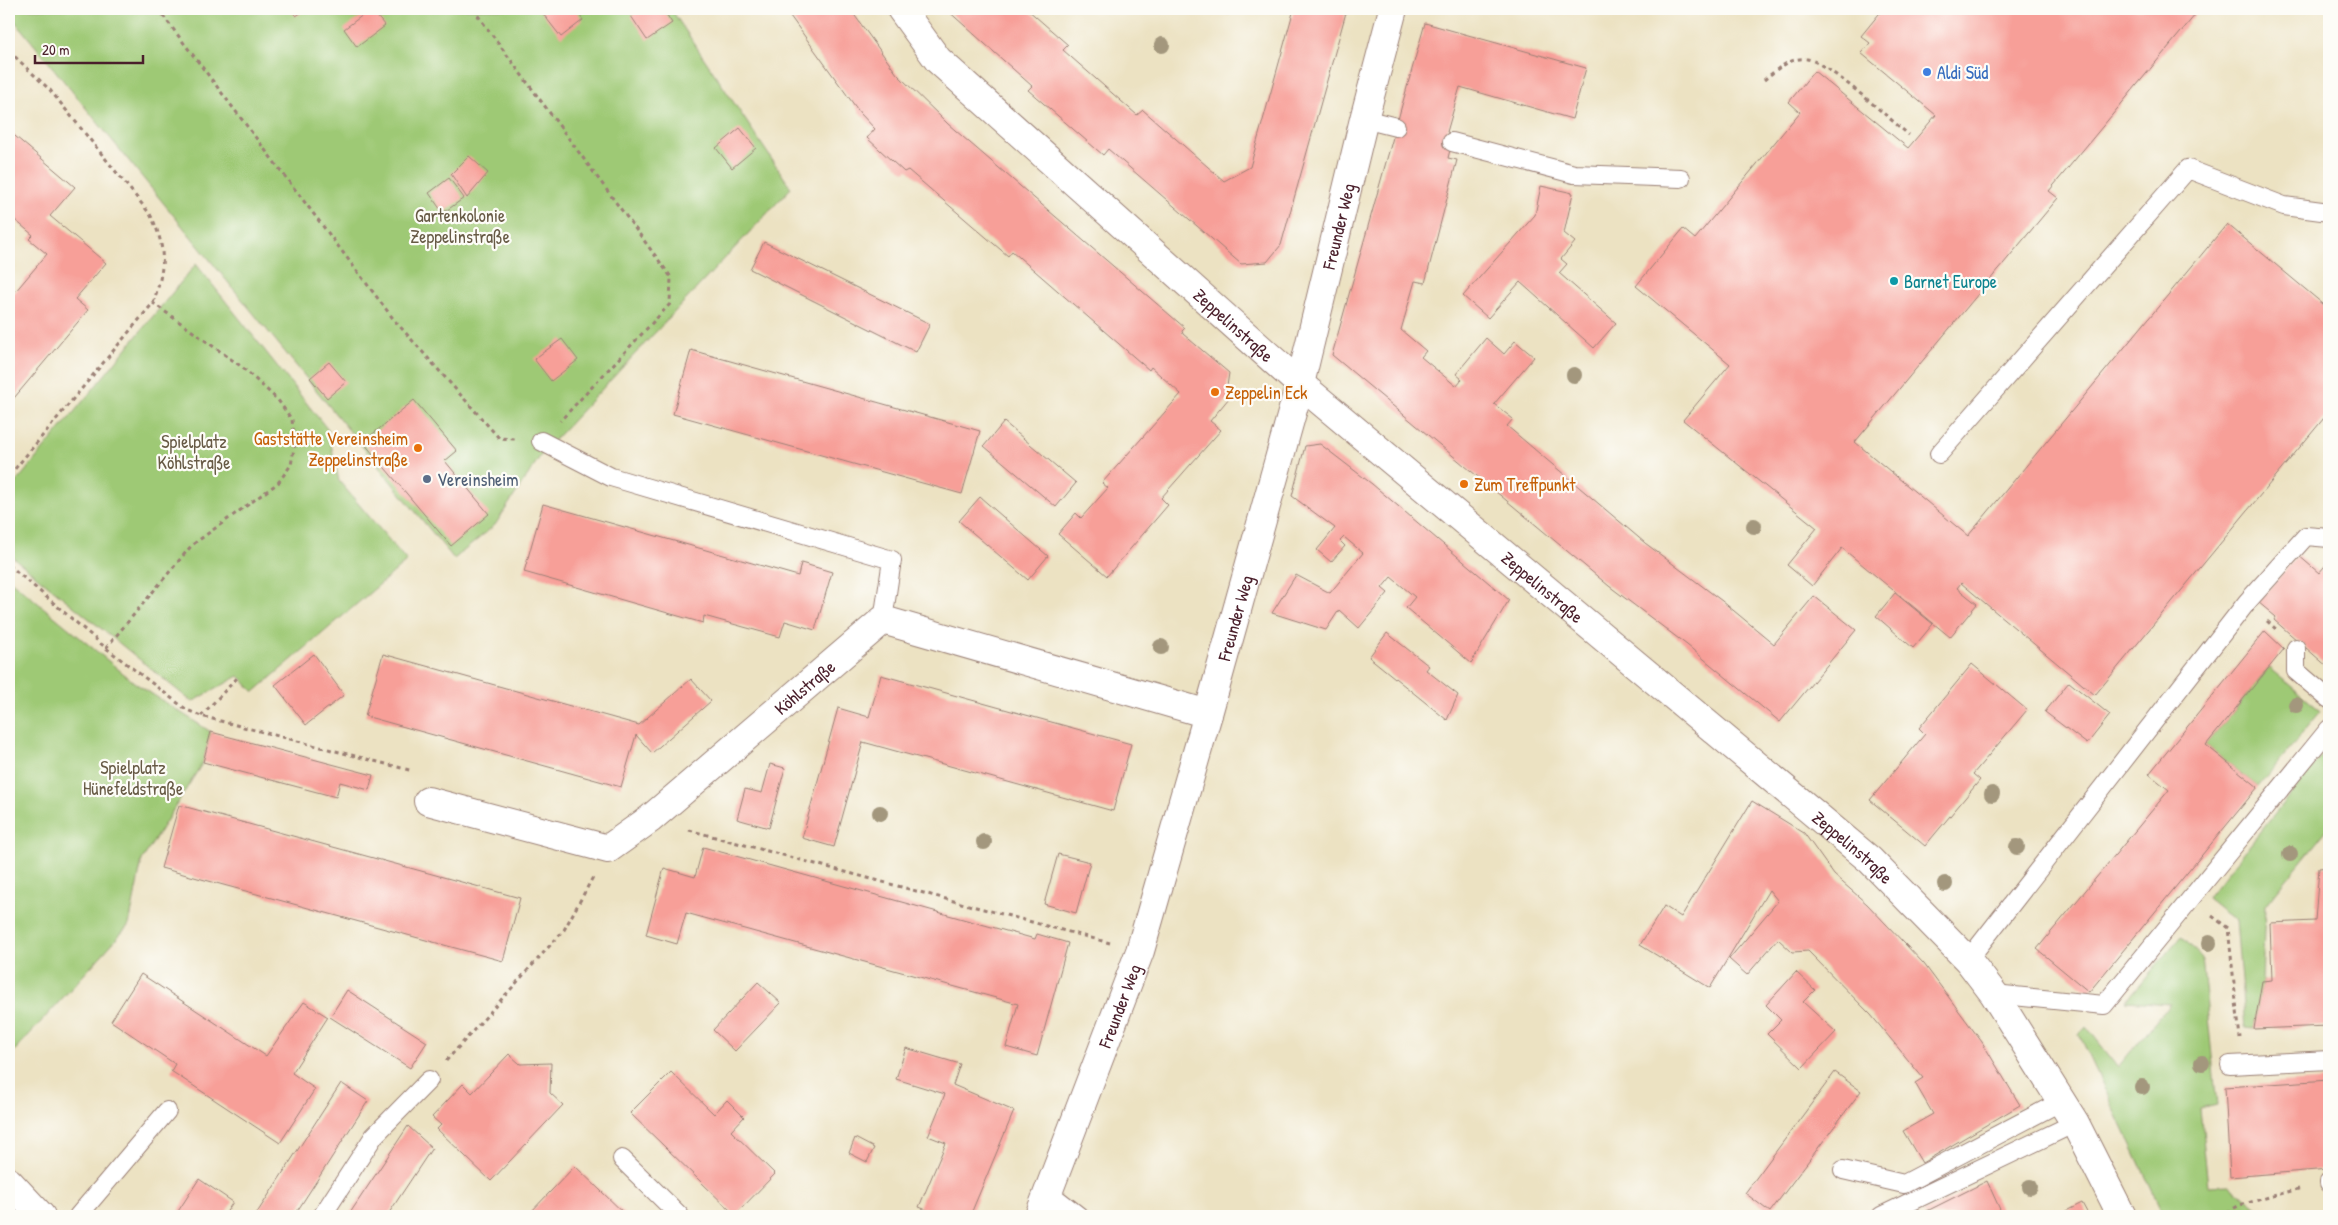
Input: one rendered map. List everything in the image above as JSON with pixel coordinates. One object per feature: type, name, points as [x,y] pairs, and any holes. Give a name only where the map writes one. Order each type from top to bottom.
[{"type":"street","name":"Zeppelinstraße","points":[[901,9],[938,60],[1300,384],[1870,860],[1968,960],[1994,994],[2069,1112],[2122,1216]]},
{"type":"street","name":"Freunder Weg","points":[[1043,1204],[1140,951],[1300,384],[1364,119],[1393,9]]},
{"type":"street","points":[[883,620],[1208,714]]},
{"type":"street","name":"Köhlstraße","points":[[608,849],[650,819],[883,620]]},
{"type":"street","points":[[428,801],[608,849]]},
{"type":"street","points":[[9,1182],[40,1216]]},
{"type":"lane","points":[[1364,119],[1396,127]]},
{"type":"lane","points":[[1452,142],[1574,174],[1680,178]]},
{"type":"lane","points":[[1939,454],[2188,169],[2284,206],[2329,212]]},
{"type":"lane","points":[[541,441],[611,477],[892,560],[883,620]]},
{"type":"lane","points":[[1968,960],[2247,602],[2306,536],[2329,538]]},
{"type":"lane","points":[[2296,648],[2296,671],[2329,699]]},
{"type":"lane","points":[[1994,994],[2104,1005],[2329,729]]},
{"type":"lane","points":[[2236,1065],[2329,1060]]},
{"type":"lane","points":[[322,1216],[374,1136],[429,1080]]},
{"type":"lane","points":[[78,1216],[167,1111]]},
{"type":"lane","points":[[1843,1170],[1904,1184],[2069,1112]]},
{"type":"lane","points":[[1882,1216],[2069,1112]]},
{"type":"lane","points":[[622,1159],[680,1216]]},
{"type":"lane","points":[[1043,1204],[1079,1216]]},
{"type":"path","points":[[158,9],[401,328],[499,438],[541,441],[670,304],[672,278],[473,9]]},
{"type":"path","points":[[9,51],[50,90],[150,214],[159,233],[163,256],[160,282],[153,303],[9,476]]},
{"type":"path","points":[[1764,80],[1782,64],[1808,59],[1834,72],[1909,135]]},
{"type":"path","points":[[106,648],[192,545],[278,483],[291,465],[296,443],[292,420],[278,400],[242,367],[153,303]]},
{"type":"path","points":[[9,565],[106,648],[187,710],[201,716],[415,772],[428,801]]},
{"type":"path","points":[[2247,602],[2296,648]]},
{"type":"path","points":[[201,716],[239,676]]},
{"type":"path","points":[[650,819],[1140,951]]},
{"type":"path","points":[[429,1080],[564,930],[608,849]]},
{"type":"path","points":[[2190,898],[2228,928],[2236,1065]]},
{"type":"path","points":[[2220,1216],[2240,1205],[2329,1182]]},
{"type":"green space","name":"Gartenkolonie Zeppelinstraße","points":[[9,9],[327,9],[330,12],[334,9],[671,9],[791,188],[543,452],[495,525],[454,559],[9,14]]},
{"type":"green space","name":"Spielplatz Köhlstraße","points":[[196,264],[328,430],[339,481],[407,561],[254,692],[239,676],[192,702],[9,554],[9,491]]},
{"type":"green space","name":"Spielplatz Hünefeldstraße","points":[[9,579],[135,683],[211,732],[203,762],[142,860],[129,925],[9,1057]]},
{"type":"green space","points":[[2269,668],[2321,711],[2258,787],[2206,745]]},
{"type":"green space","points":[[2329,747],[2329,827],[2265,906],[2262,981],[2254,1029],[2245,1028],[2236,921],[2207,898]]},
{"type":"green space","points":[[2181,936],[2202,958],[2217,1105],[2200,1109],[2208,1186],[2229,1185],[2269,1216],[2164,1216],[2079,1034],[2086,1026],[2118,1067],[2170,1004],[2126,1001]]},
{"type":"building","points":[[290,9],[307,9],[296,16]]},
{"type":"building","points":[[371,9],[385,26],[357,47],[344,29]]},
{"type":"building","points":[[575,9],[583,20],[561,37],[540,10]]},
{"type":"building","points":[[641,9],[663,9],[672,23],[647,40],[631,16]]},
{"type":"building","points":[[785,9],[850,9],[897,74],[948,124],[1185,328],[1182,331],[1183,334],[1229,373],[1227,386],[1234,392],[1210,421],[1221,430],[1161,498],[1168,505],[1107,576],[1058,534],[1076,513],[1081,518],[1108,488],[1102,483],[1181,394],[1151,367],[1149,370],[1012,251],[1008,256],[908,170],[904,172],[867,138],[875,129],[860,113]]},
{"type":"building","points":[[946,9],[1027,9],[1068,45],[1063,50],[1137,115],[1143,110],[1224,181],[1250,167],[1294,9],[1347,9],[1281,245],[1267,262],[1241,264],[1108,149],[1103,155],[1028,90],[1032,86]]},
{"type":"building","points":[[1220,9],[1234,9],[1228,15]]},
{"type":"building","points":[[1883,9],[2200,9],[2049,191],[2058,198],[1855,442],[1968,536],[2227,224],[2329,309],[2329,412],[2095,695],[1961,583],[1957,588],[1977,604],[1950,637],[1842,548],[1812,586],[1787,565],[1817,528],[1683,420],[1730,364],[1636,286],[1683,229],[1695,239],[1800,112],[1789,102],[1814,71],[1908,148],[1936,115],[1861,53],[1870,43],[1861,36]]},
{"type":"building","points":[[1425,23],[1586,68],[1572,119],[1460,87],[1447,132],[1454,134],[1448,158],[1457,160],[1425,283],[1415,281],[1401,330],[1426,351],[1421,357],[1456,386],[1462,379],[1456,374],[1486,338],[1504,354],[1515,341],[1534,357],[1494,404],[1513,419],[1507,426],[1645,543],[1722,601],[1774,644],[1814,596],[1856,630],[1780,722],[1687,645],[1609,586],[1332,355]]},
{"type":"building","points":[[740,128],[756,148],[732,168],[716,148]]},
{"type":"building","points":[[9,131],[75,187],[50,216],[106,263],[75,299],[88,310],[9,404],[9,299],[47,254],[29,239],[33,235],[9,215]]},
{"type":"building","points":[[469,156],[488,173],[467,198],[451,174]]},
{"type":"building","points":[[449,178],[464,198],[443,213],[429,193]]},
{"type":"building","points":[[1541,186],[1573,193],[1564,233],[1575,242],[1561,259],[1567,264],[1559,273],[1616,323],[1594,348],[1520,282],[1488,318],[1463,296],[1535,215]]},
{"type":"building","points":[[764,242],[930,324],[916,352],[750,269]]},
{"type":"building","points":[[562,339],[578,360],[551,381],[534,359]]},
{"type":"building","points":[[691,350],[980,431],[962,494],[673,414]]},
{"type":"building","points":[[329,362],[346,382],[327,398],[310,378]]},
{"type":"building","name":"Vereinsheim","points":[[414,400],[457,451],[445,461],[489,514],[451,546],[363,442]]},
{"type":"building","points":[[1004,422],[1076,483],[1056,507],[984,446]]},
{"type":"building","points":[[1320,444],[1372,484],[1509,600],[1471,663],[1406,608],[1415,597],[1391,577],[1382,588],[1388,593],[1359,628],[1339,610],[1326,630],[1272,613],[1296,575],[1330,593],[1363,553],[1344,537],[1340,541],[1345,546],[1331,562],[1317,550],[1335,528],[1292,496],[1305,446]]},
{"type":"building","points":[[980,497],[1048,556],[1028,580],[959,521]]},
{"type":"building","points":[[543,504],[798,576],[801,563],[832,572],[815,630],[785,621],[780,637],[704,616],[703,623],[524,572]]},
{"type":"building","points":[[2298,555],[2319,573],[2329,561],[2329,668],[2274,620],[2276,617],[2258,602]]},
{"type":"building","points":[[1895,593],[1933,624],[1913,648],[1876,616]]},
{"type":"building","points":[[2265,631],[2284,649],[2206,745],[2258,787],[2089,992],[2037,949],[2169,790],[2149,774]]},
{"type":"building","points":[[1387,633],[1429,666],[1426,670],[1458,695],[1447,720],[1369,657]]},
{"type":"building","points":[[314,654],[344,695],[306,725],[275,685]]},
{"type":"building","points":[[383,654],[639,725],[691,679],[711,701],[652,753],[636,735],[621,787],[365,716]]},
{"type":"building","points":[[1972,664],[2027,710],[1973,774],[1980,780],[1925,846],[1870,800],[1925,734],[1919,728]]},
{"type":"building","points":[[881,675],[1131,744],[1113,811],[863,742],[834,847],[802,838],[838,708],[869,717]]},
{"type":"building","points":[[2069,682],[2110,715],[2087,744],[2045,712]]},
{"type":"building","points":[[211,732],[373,775],[369,790],[340,782],[336,797],[203,762]]},
{"type":"building","points":[[770,764],[785,768],[769,828],[737,819],[745,789],[762,793]]},
{"type":"building","points":[[1752,801],[1804,833],[1834,875],[1867,904],[1924,964],[1982,1042],[2020,1105],[1922,1163],[1903,1131],[1933,1114],[1915,1083],[1923,1078],[1871,1015],[1808,951],[1792,952],[1778,939],[1747,975],[1729,959],[1778,901],[1769,890],[1710,988],[1640,945],[1664,906],[1681,917]]},
{"type":"building","points":[[179,805],[520,898],[503,961],[161,868]]},
{"type":"building","points":[[703,847],[1035,939],[1037,934],[1068,943],[1037,1056],[1006,1047],[1018,1004],[686,913],[677,944],[646,935],[664,868],[695,877]]},
{"type":"building","points":[[1058,854],[1090,862],[1076,913],[1044,904]]},
{"type":"building","points":[[2329,867],[2329,1026],[2254,1029],[2262,981],[2272,980],[2270,923],[2315,921],[2319,868]]},
{"type":"building","points":[[1796,972],[1815,990],[1803,1002],[1836,1032],[1802,1068],[1767,1034],[1781,1020],[1766,1005]]},
{"type":"building","points":[[141,974],[266,1056],[304,1002],[328,1017],[292,1073],[315,1089],[280,1143],[171,1071],[175,1064],[111,1021]]},
{"type":"building","points":[[758,982],[781,1003],[735,1051],[713,1030]]},
{"type":"building","points":[[347,990],[427,1042],[410,1068],[330,1017]]},
{"type":"building","points":[[906,1048],[960,1064],[953,1085],[1014,1111],[970,1216],[942,1216],[919,1207],[946,1143],[928,1136],[945,1094],[896,1079]]},
{"type":"building","points":[[509,1054],[520,1064],[551,1063],[550,1093],[563,1105],[491,1181],[437,1129],[441,1125],[432,1117],[463,1084],[472,1093]]},
{"type":"building","points":[[671,1072],[714,1114],[727,1100],[744,1117],[731,1131],[775,1174],[735,1215],[630,1113]]},
{"type":"building","points":[[1835,1072],[1861,1091],[1770,1212],[1745,1193]]},
{"type":"building","points":[[2329,1080],[2329,1169],[2230,1177],[2225,1087]]},
{"type":"building","points":[[341,1083],[368,1101],[294,1216],[255,1216]]},
{"type":"building","points":[[408,1126],[432,1148],[387,1216],[348,1216]]},
{"type":"building","points":[[855,1138],[874,1148],[867,1162],[849,1153]]},
{"type":"building","points":[[575,1166],[627,1216],[527,1216]]},
{"type":"building","points":[[199,1179],[233,1202],[224,1216],[175,1216]]},
{"type":"building","points":[[1987,1181],[2003,1216],[1924,1216],[1923,1213]]},
{"type":"building","points":[[2082,1203],[2089,1216],[2056,1216]]},
{"type":"place","name":"Aldi Süd","points":[[1927,72]]},
{"type":"place","name":"Barnet Europe","points":[[1894,281]]},
{"type":"place","name":"Zeppelin Eck","points":[[1215,392]]},
{"type":"place","name":"Gaststätte Vereinsheim Zeppelinstraße","points":[[418,448]]},
{"type":"place","name":"Vereinsheim","points":[[427,479]]},
{"type":"place","name":"Zum Treffpunkt","points":[[1464,484]]}]
